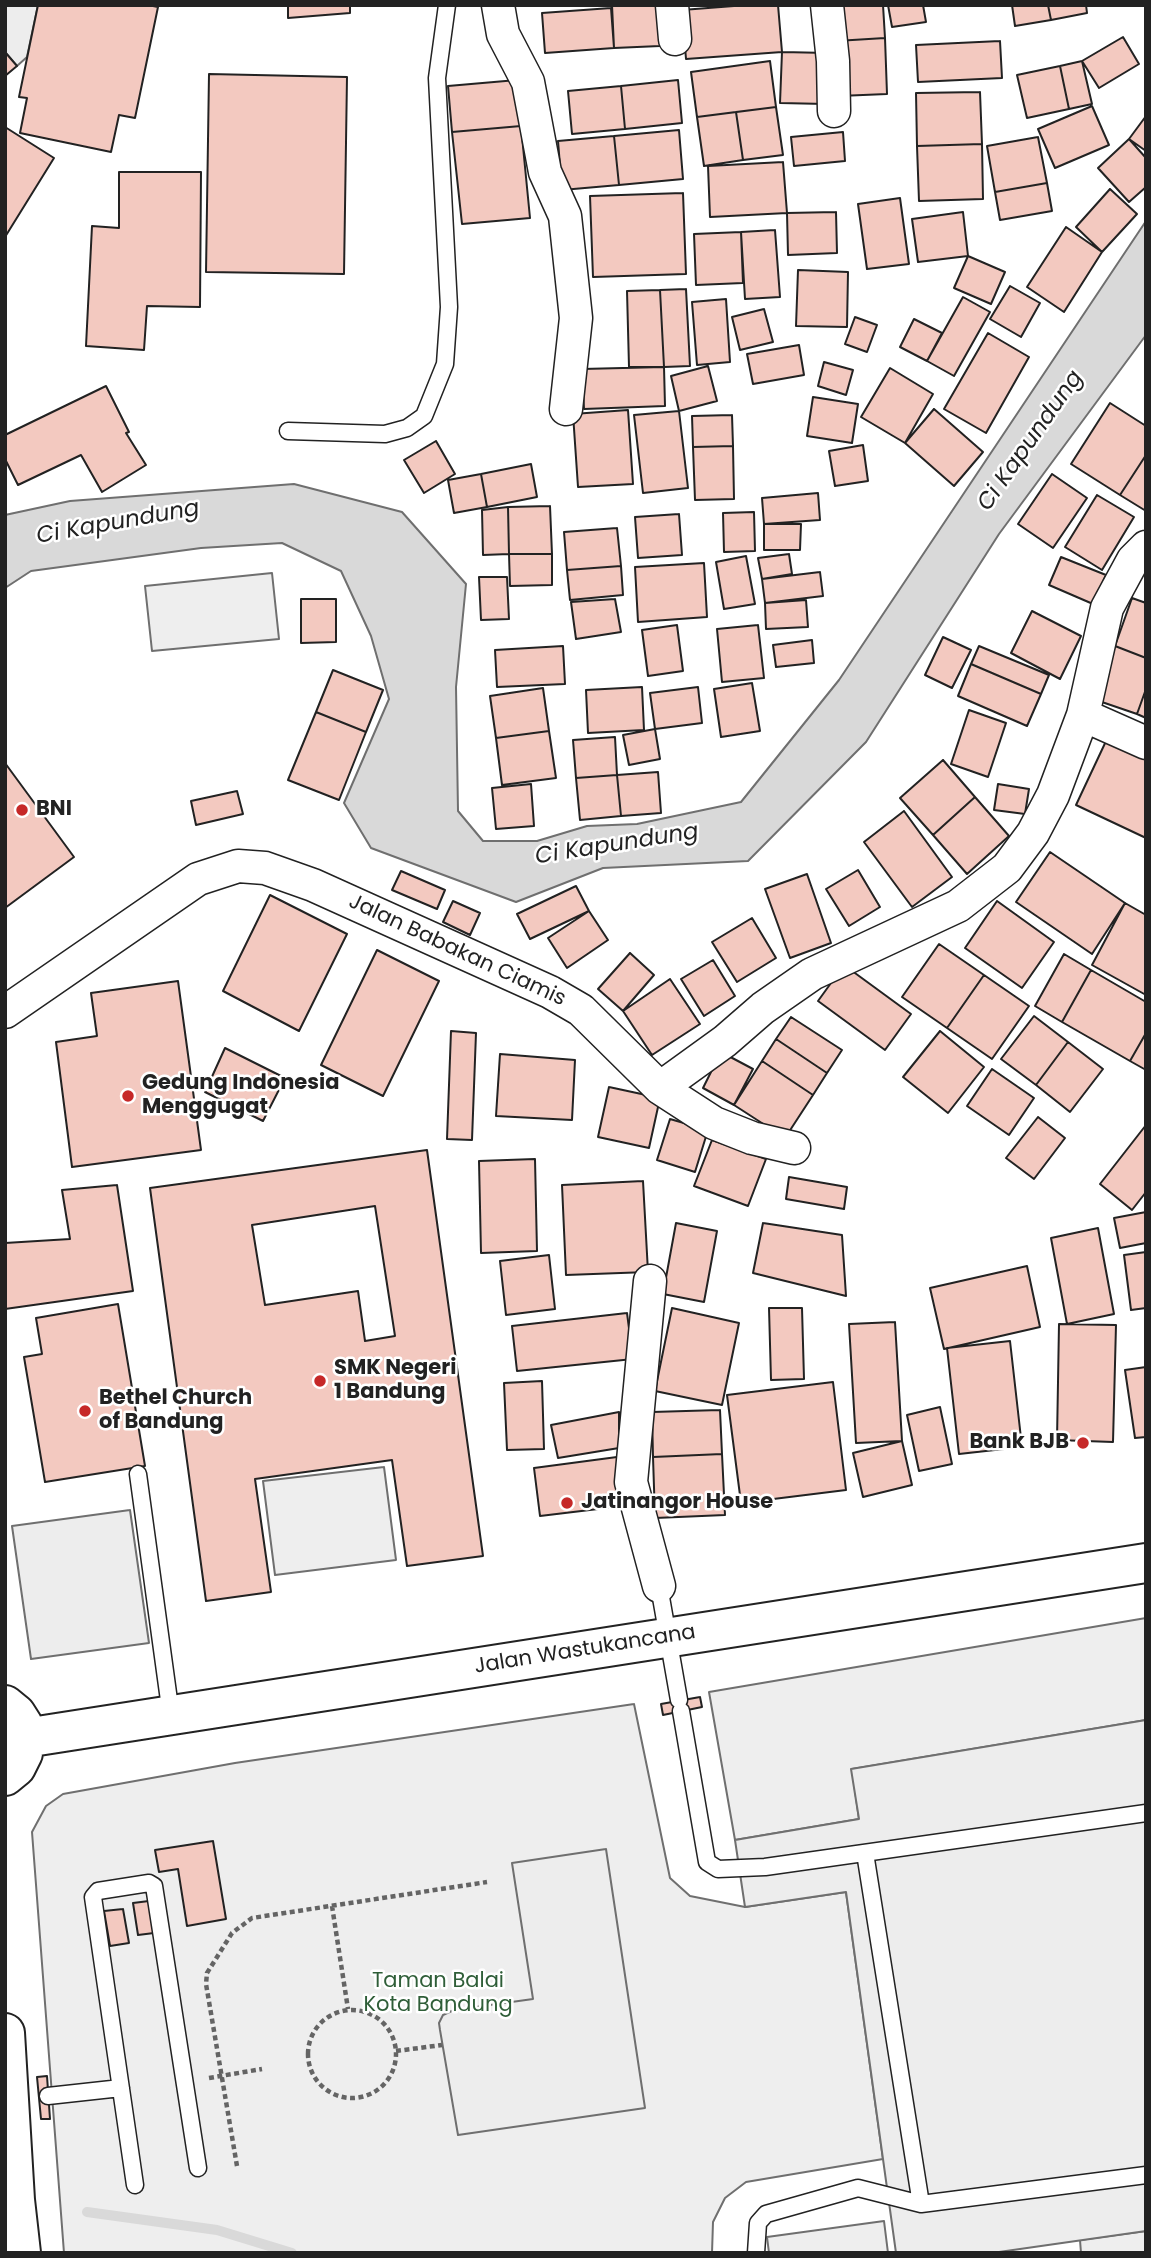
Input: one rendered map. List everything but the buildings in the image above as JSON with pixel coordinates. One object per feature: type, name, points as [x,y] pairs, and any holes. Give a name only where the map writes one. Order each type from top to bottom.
[{"type":"main road","name":"Jalan Wastukancana","points":[[25,1738],[1146,1563]]},
{"type":"main road","points":[[5,1705],[16,1714],[23,1725],[25,1738],[23,1753],[16,1767],[5,1776]]},
{"type":"main road","points":[[5,2033],[32,2098],[10,2189],[21,2253]]},
{"type":"street","points":[[498,5],[503,34],[528,82],[545,172],[565,216],[576,318],[566,409]]},
{"type":"street","points":[[671,5],[675,39]]},
{"type":"street","points":[[827,5],[833,61],[834,111]]},
{"type":"street","points":[[660,1088],[725,1041],[762,1007],[812,974],[958,905],[1007,869],[1032,833],[1053,795],[1083,715],[1107,608],[1133,560],[1146,547]]},
{"type":"street","points":[[1083,715],[1146,743]]},
{"type":"street","name":"Jalan Babakan Ciamis","points":[[5,1012],[198,879],[238,866],[265,868],[313,885],[550,992],[581,1010],[660,1088],[726,1129],[794,1148]]},
{"type":"street","points":[[650,1281],[631,1482],[659,1586]]},
{"type":"lane","points":[[288,431],[385,434],[407,428],[424,416],[445,364],[449,307],[437,78],[447,5]]},
{"type":"lane","points":[[138,1474],[171,1715]]},
{"type":"lane","points":[[659,1586],[707,1862],[718,1869],[865,1853],[1146,1813]]},
{"type":"lane","points":[[865,1853],[921,2204]]},
{"type":"lane","points":[[135,2185],[93,1897],[97,1891],[149,1883],[154,1886],[198,2168]]},
{"type":"lane","points":[[32,2098],[121,2088]]},
{"type":"lane","points":[[757,2253],[758,2223],[766,2214],[858,2188],[921,2204],[1146,2175]]},
{"type":"path","points":[[237,2166],[206,1979],[232,1933],[252,1918],[487,1882]]},
{"type":"path","points":[[332,1906],[348,2009]]},
{"type":"path","points":[[348,2009],[359,2010],[381,2020],[394,2040],[396,2052],[391,2075],[374,2092],[351,2098],[339,2096],[319,2083],[309,2061],[311,2038],[326,2018],[348,2009]]},
{"type":"path","points":[[396,2052],[442,2045]]},
{"type":"path","points":[[206,2078],[262,2069]]},
{"type":"green space","points":[[272,573],[279,639],[152,651],[145,586]]},
{"type":"green space","points":[[384,1467],[396,1560],[275,1575],[263,1481]]},
{"type":"green space","points":[[1146,1618],[1146,1720],[852,1769],[859,1819],[735,1840],[709,1692]]},
{"type":"green space","name":"Taman Balai Kota Bandung","points":[[634,1704],[670,1878],[690,1896],[745,1907],[846,1892],[883,2159],[746,2182],[725,2198],[713,2222],[712,2253],[64,2253],[32,1832],[46,1806],[63,1794],[235,1763]]},
{"type":"green space","points":[[884,2221],[888,2253],[769,2253],[767,2237]]},
{"type":"green space","points":[[1146,2231],[1146,2253],[1081,2253],[1080,2240]]},
{"type":"shaded area","points":[[5,5],[38,5],[27,57],[17,66],[5,52]]},
{"type":"shaded area","points":[[130,1510],[149,1643],[31,1659],[12,1526]]},
{"type":"shaded area","points":[[1146,1720],[1146,2231],[992,2253],[896,2253],[846,1892],[745,1907],[735,1840],[859,1819],[851,1769]]},
{"type":"shaded area","points":[[606,1849],[645,2108],[458,2135],[439,2023],[443,2015],[454,2010],[533,1999],[512,1863]]},
{"type":"water","name":"Ci Kapundung","points":[[1146,221],[1146,335],[999,534],[866,742],[748,861],[603,868],[516,902],[371,848],[344,803],[389,699],[371,636],[341,571],[282,543],[201,548],[31,571],[5,588],[5,515],[70,501],[294,484],[402,512],[466,584],[456,687],[458,811],[483,841],[537,841],[587,826],[637,824],[741,802],[839,680]]},
{"type":"waterway","points":[[87,2212],[217,2230],[292,2253]]},
{"type":"place","name":"BNI","points":[[22,810]]},
{"type":"place","name":"Gedung Indonesia Menggugat","points":[[128,1096]]},
{"type":"place","name":"SMK Negeri 1 Bandung","points":[[320,1381]]},
{"type":"place","name":"Bethel Church of Bandung","points":[[85,1411]]},
{"type":"place","name":"Bank BJB","points":[[1083,1443]]},
{"type":"place","name":"Jatinangor House","points":[[567,1503]]}]
